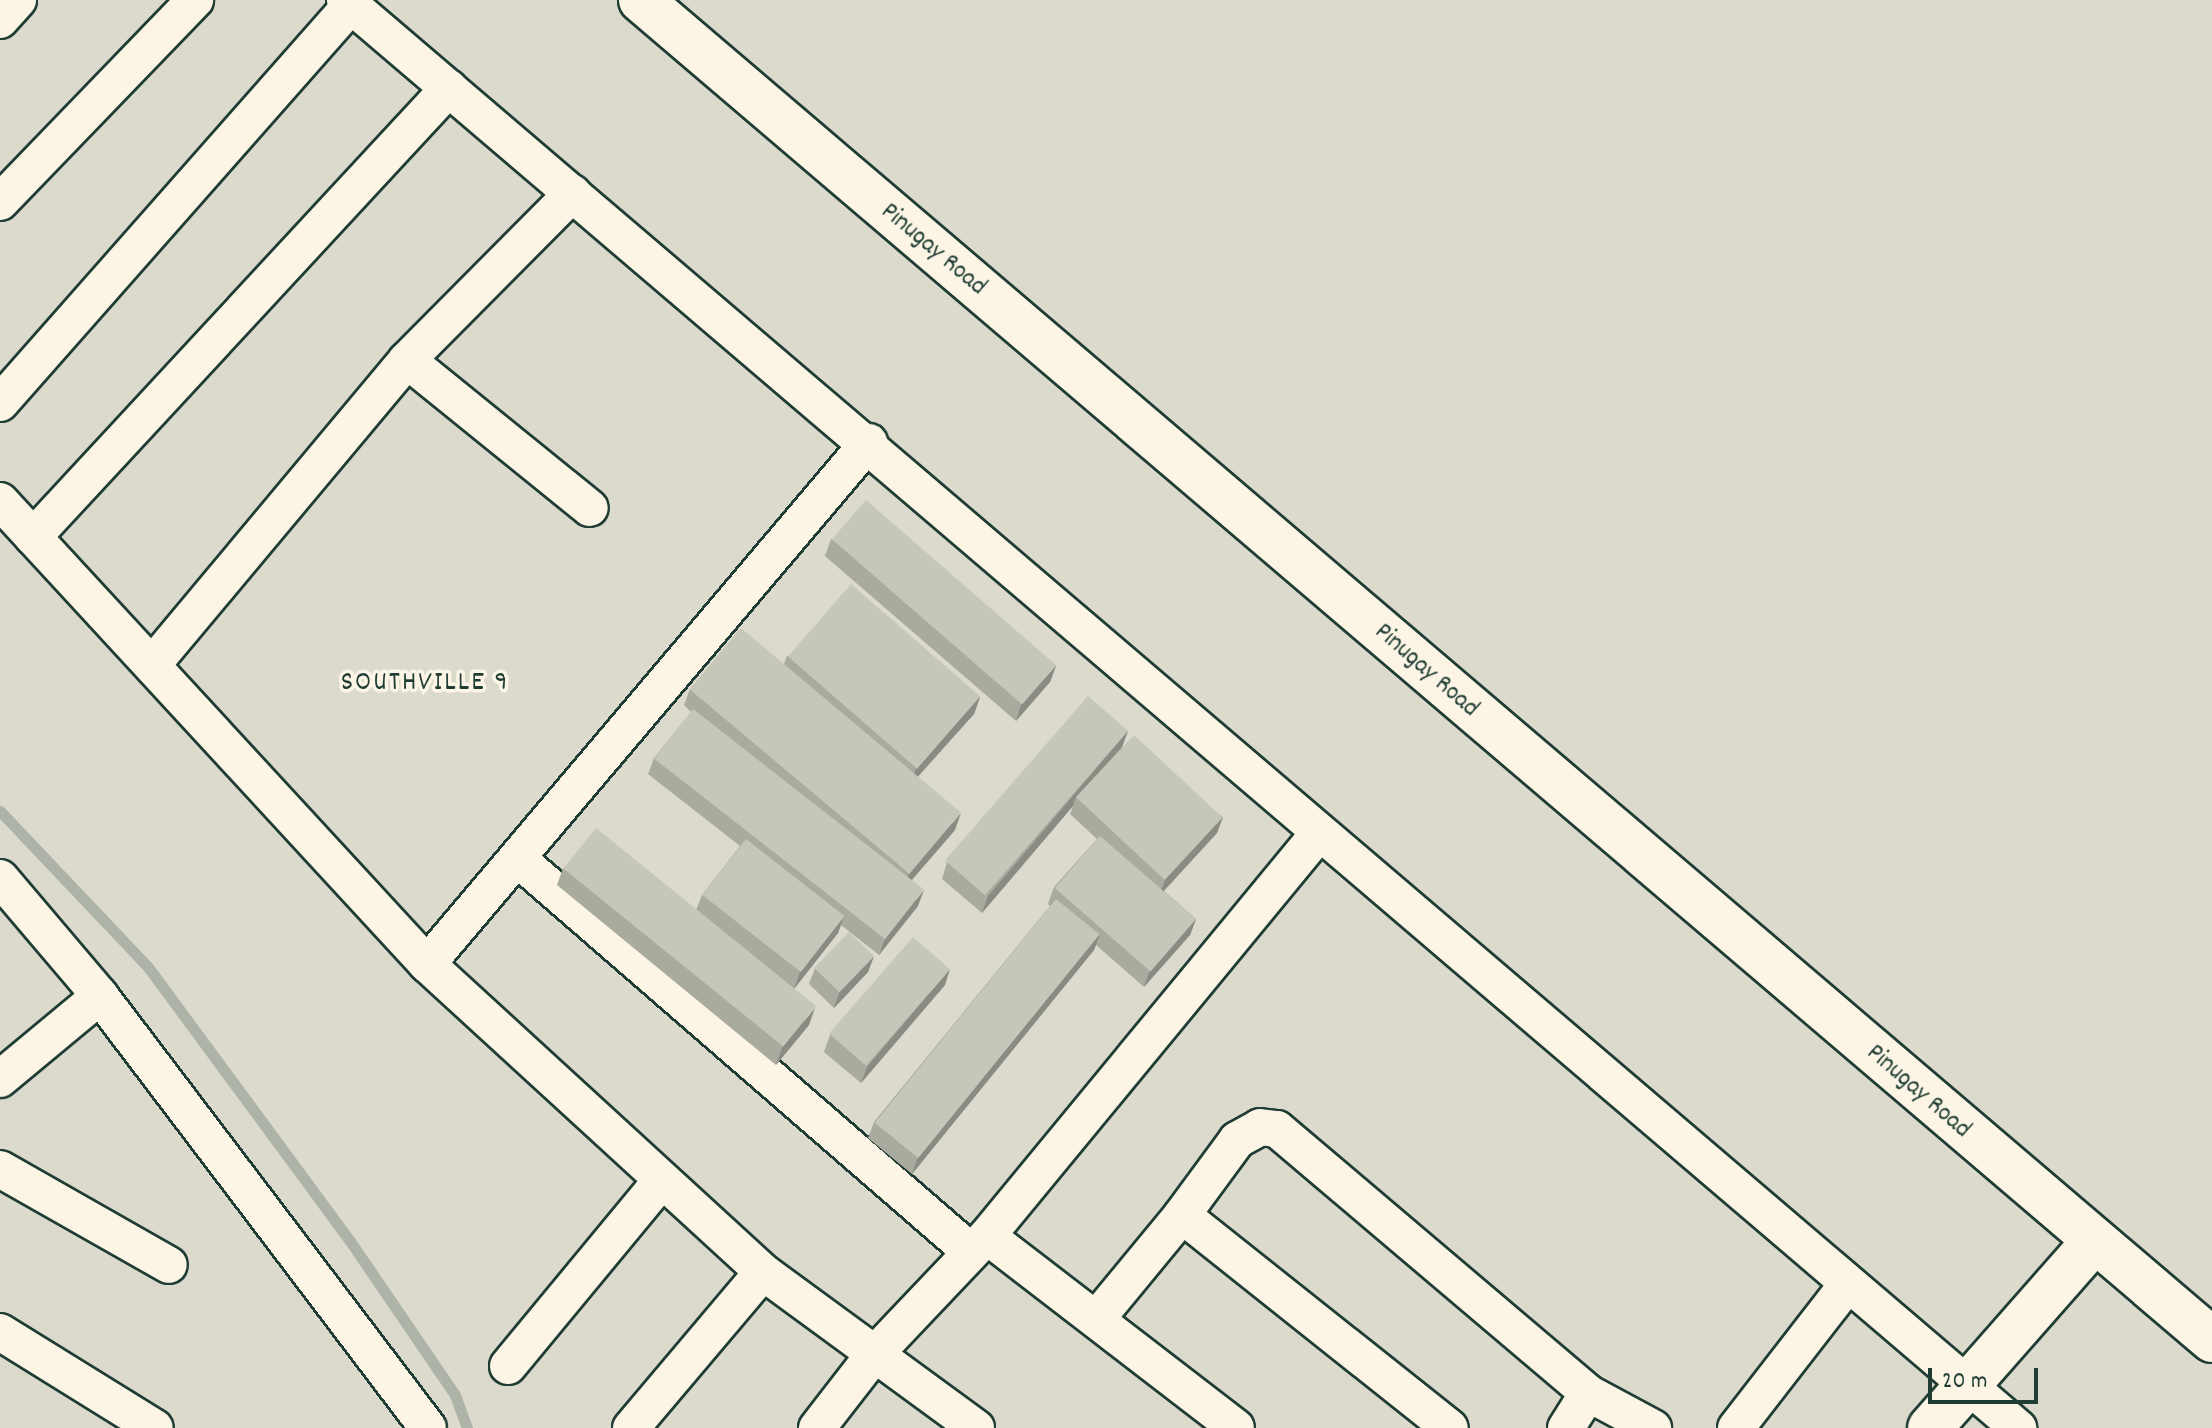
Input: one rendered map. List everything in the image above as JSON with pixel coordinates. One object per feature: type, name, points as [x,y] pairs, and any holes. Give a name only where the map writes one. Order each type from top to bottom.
[{"type":"street","points":[[0,20],[18,0]]},
{"type":"street","points":[[0,202],[195,0]]},
{"type":"street","name":"Pinugay Road","points":[[641,0],[2212,1340]]},
{"type":"street","points":[[0,403],[348,3],[869,442],[1846,1286],[2018,1428]]},
{"type":"street","points":[[33,537],[449,88]]},
{"type":"street","points":[[152,665],[407,360],[573,193]]},
{"type":"street","points":[[407,360],[590,508]]},
{"type":"street","points":[[427,964],[869,442]]},
{"type":"street","points":[[0,501],[427,964],[763,1272],[872,1357],[976,1428]]},
{"type":"street","points":[[817,1428],[872,1357],[979,1244],[1319,833]]},
{"type":"street","points":[[517,858],[979,1244],[1098,1317],[1236,1428]]},
{"type":"street","points":[[0,878],[100,996],[428,1428]]},
{"type":"street","points":[[0,1079],[100,996]]},
{"type":"street","points":[[1098,1317],[1182,1215],[1237,1140],[1260,1127],[1277,1129],[1588,1393],[1653,1428]]},
{"type":"street","points":[[0,1169],[169,1265]]},
{"type":"street","points":[[508,1366],[662,1180]]},
{"type":"street","points":[[1182,1215],[1450,1428]]},
{"type":"street","points":[[1930,1428],[2094,1241]]},
{"type":"street","points":[[631,1428],[763,1272]]},
{"type":"street","points":[[1736,1428],[1846,1286]]},
{"type":"street","points":[[0,1332],[155,1428]]},
{"type":"street","points":[[1566,1428],[1588,1393]]},
{"type":"shaded area","points":[[0,0],[2212,0],[2212,1428],[0,1428]]},
{"type":"building","points":[[866,500],[1056,665],[1022,705],[832,539]]},
{"type":"building","points":[[851,584],[980,696],[917,769],[788,656]]},
{"type":"building","points":[[741,628],[961,812],[909,874],[690,689]]},
{"type":"building","points":[[1088,696],[1128,731],[985,895],[945,861]]},
{"type":"building","points":[[693,709],[924,889],[885,939],[654,759]]},
{"type":"building","points":[[1134,735],[1222,818],[1165,880],[1076,797]]},
{"type":"building","points":[[596,828],[816,1006],[783,1047],[563,868]]},
{"type":"building","points":[[1100,836],[1196,919],[1151,971],[1055,888]]},
{"type":"building","points":[[746,839],[845,916],[801,972],[702,895]]},
{"type":"building","points":[[1056,899],[1100,934],[918,1158],[875,1123]]},
{"type":"building","points":[[849,932],[874,956],[839,992],[814,968]]},
{"type":"building","points":[[913,937],[950,969],[866,1066],[829,1034]]},
{"type":"waterway","points":[[0,811],[148,967],[350,1241],[455,1395],[467,1428]]},
{"type":"district","name":"SOUTHVILLE 9","points":[[425,684]]}]
